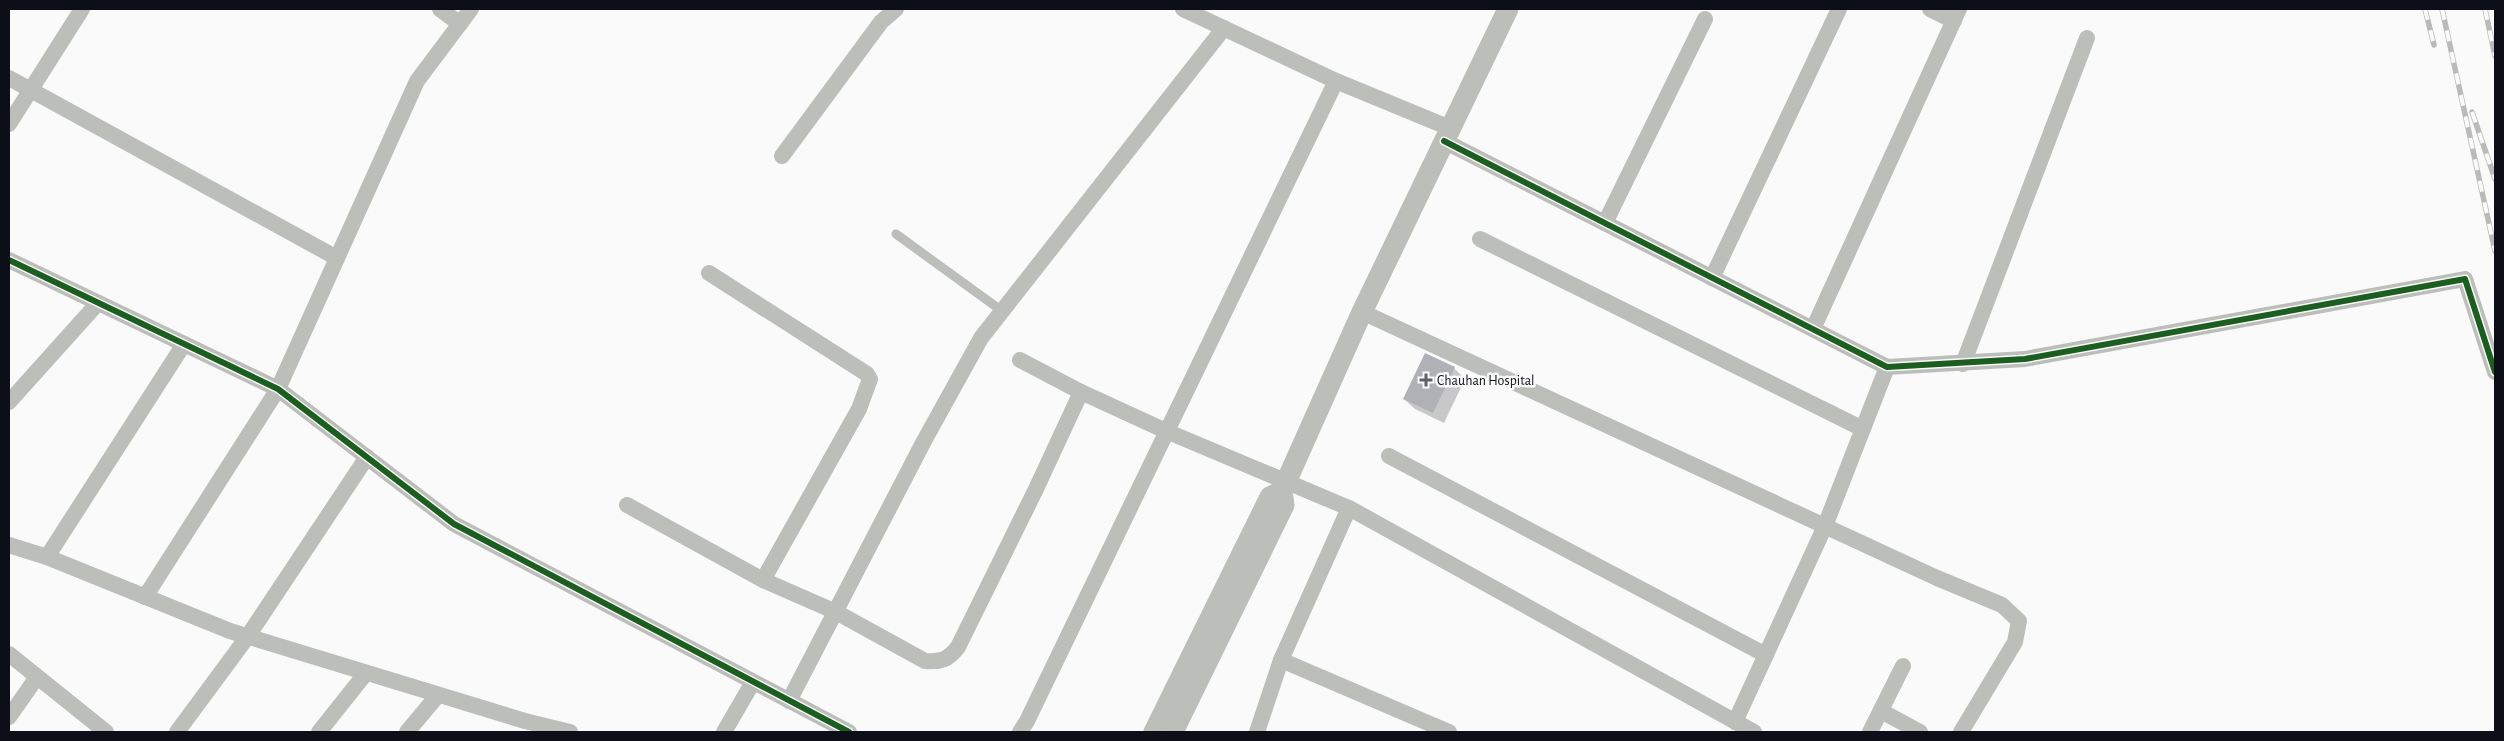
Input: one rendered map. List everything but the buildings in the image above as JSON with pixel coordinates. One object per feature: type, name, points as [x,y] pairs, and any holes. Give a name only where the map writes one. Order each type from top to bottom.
[{"type":"street","points":[[9,124],[82,9]]},
{"type":"street","points":[[440,9],[460,24]]},
{"type":"street","points":[[145,597],[278,389],[417,81],[471,9]]},
{"type":"street","points":[[782,156],[881,22],[896,9]]},
{"type":"street","points":[[1183,9],[1447,135],[1604,223],[1887,367],[2025,359],[2465,279],[2495,372]]},
{"type":"street","points":[[1173,732],[1284,505],[1284,486],[1362,312],[1508,9]]},
{"type":"street","points":[[1712,278],[1839,9]]},
{"type":"street","points":[[1813,329],[1957,15],[1930,9]]},
{"type":"street","points":[[1604,223],[1706,19]]},
{"type":"street","points":[[789,701],[981,338],[1224,28]]},
{"type":"street","points":[[1963,364],[2086,38]]},
{"type":"street","points":[[9,78],[337,258]]},
{"type":"street","points":[[1020,732],[1028,721],[1336,81]]},
{"type":"street","points":[[1480,239],[1863,429]]},
{"type":"street","points":[[9,260],[278,389],[454,524],[848,732]]},
{"type":"street","points":[[709,273],[867,374],[870,379],[859,409],[763,580]]},
{"type":"street","points":[[9,402],[98,302]]},
{"type":"street","points":[[1362,312],[2002,606],[2019,621],[2014,642],[1961,732]]},
{"type":"street","points":[[46,557],[184,344]]},
{"type":"street","points":[[1020,360],[1081,392],[1284,486],[1349,508],[1754,732]]},
{"type":"street","points":[[1735,722],[1825,526],[1887,367]]},
{"type":"street","points":[[627,505],[763,580],[836,612],[924,661],[939,662],[950,658],[958,647],[1036,489],[1081,392]]},
{"type":"street","points":[[1389,456],[1766,655]]},
{"type":"street","points":[[177,732],[248,636],[367,457]]},
{"type":"street","points":[[1154,732],[1270,497],[1284,486]]},
{"type":"street","points":[[1257,732],[1281,660],[1349,508]]},
{"type":"street","points":[[9,545],[46,557],[248,636],[438,695],[570,732]]},
{"type":"street","points":[[9,654],[106,732]]},
{"type":"street","points":[[1281,660],[1449,732]]},
{"type":"street","points":[[1870,732],[1903,666]]},
{"type":"street","points":[[319,732],[366,673]]},
{"type":"street","points":[[9,716],[37,677]]},
{"type":"street","points":[[724,732],[753,682]]},
{"type":"street","points":[[406,732],[438,695]]},
{"type":"street","points":[[1881,711],[1920,732]]},
{"type":"lane","points":[[896,234],[1002,310]]},
{"type":"railway","points":[[2425,9],[2434,45]]},
{"type":"railway","points":[[2442,9],[2495,251]]},
{"type":"railway","points":[[2485,9],[2495,56]]},
{"type":"railway","points":[[2472,112],[2495,179]]},
{"type":"cycle path","points":[[1444,141],[1887,367],[2025,359],[2465,279],[2495,372]]},
{"type":"cycle path","points":[[9,260],[278,389],[454,524],[849,732]]},
{"type":"place","name":"Chauhan Hospital","points":[[1426,380]]}]
